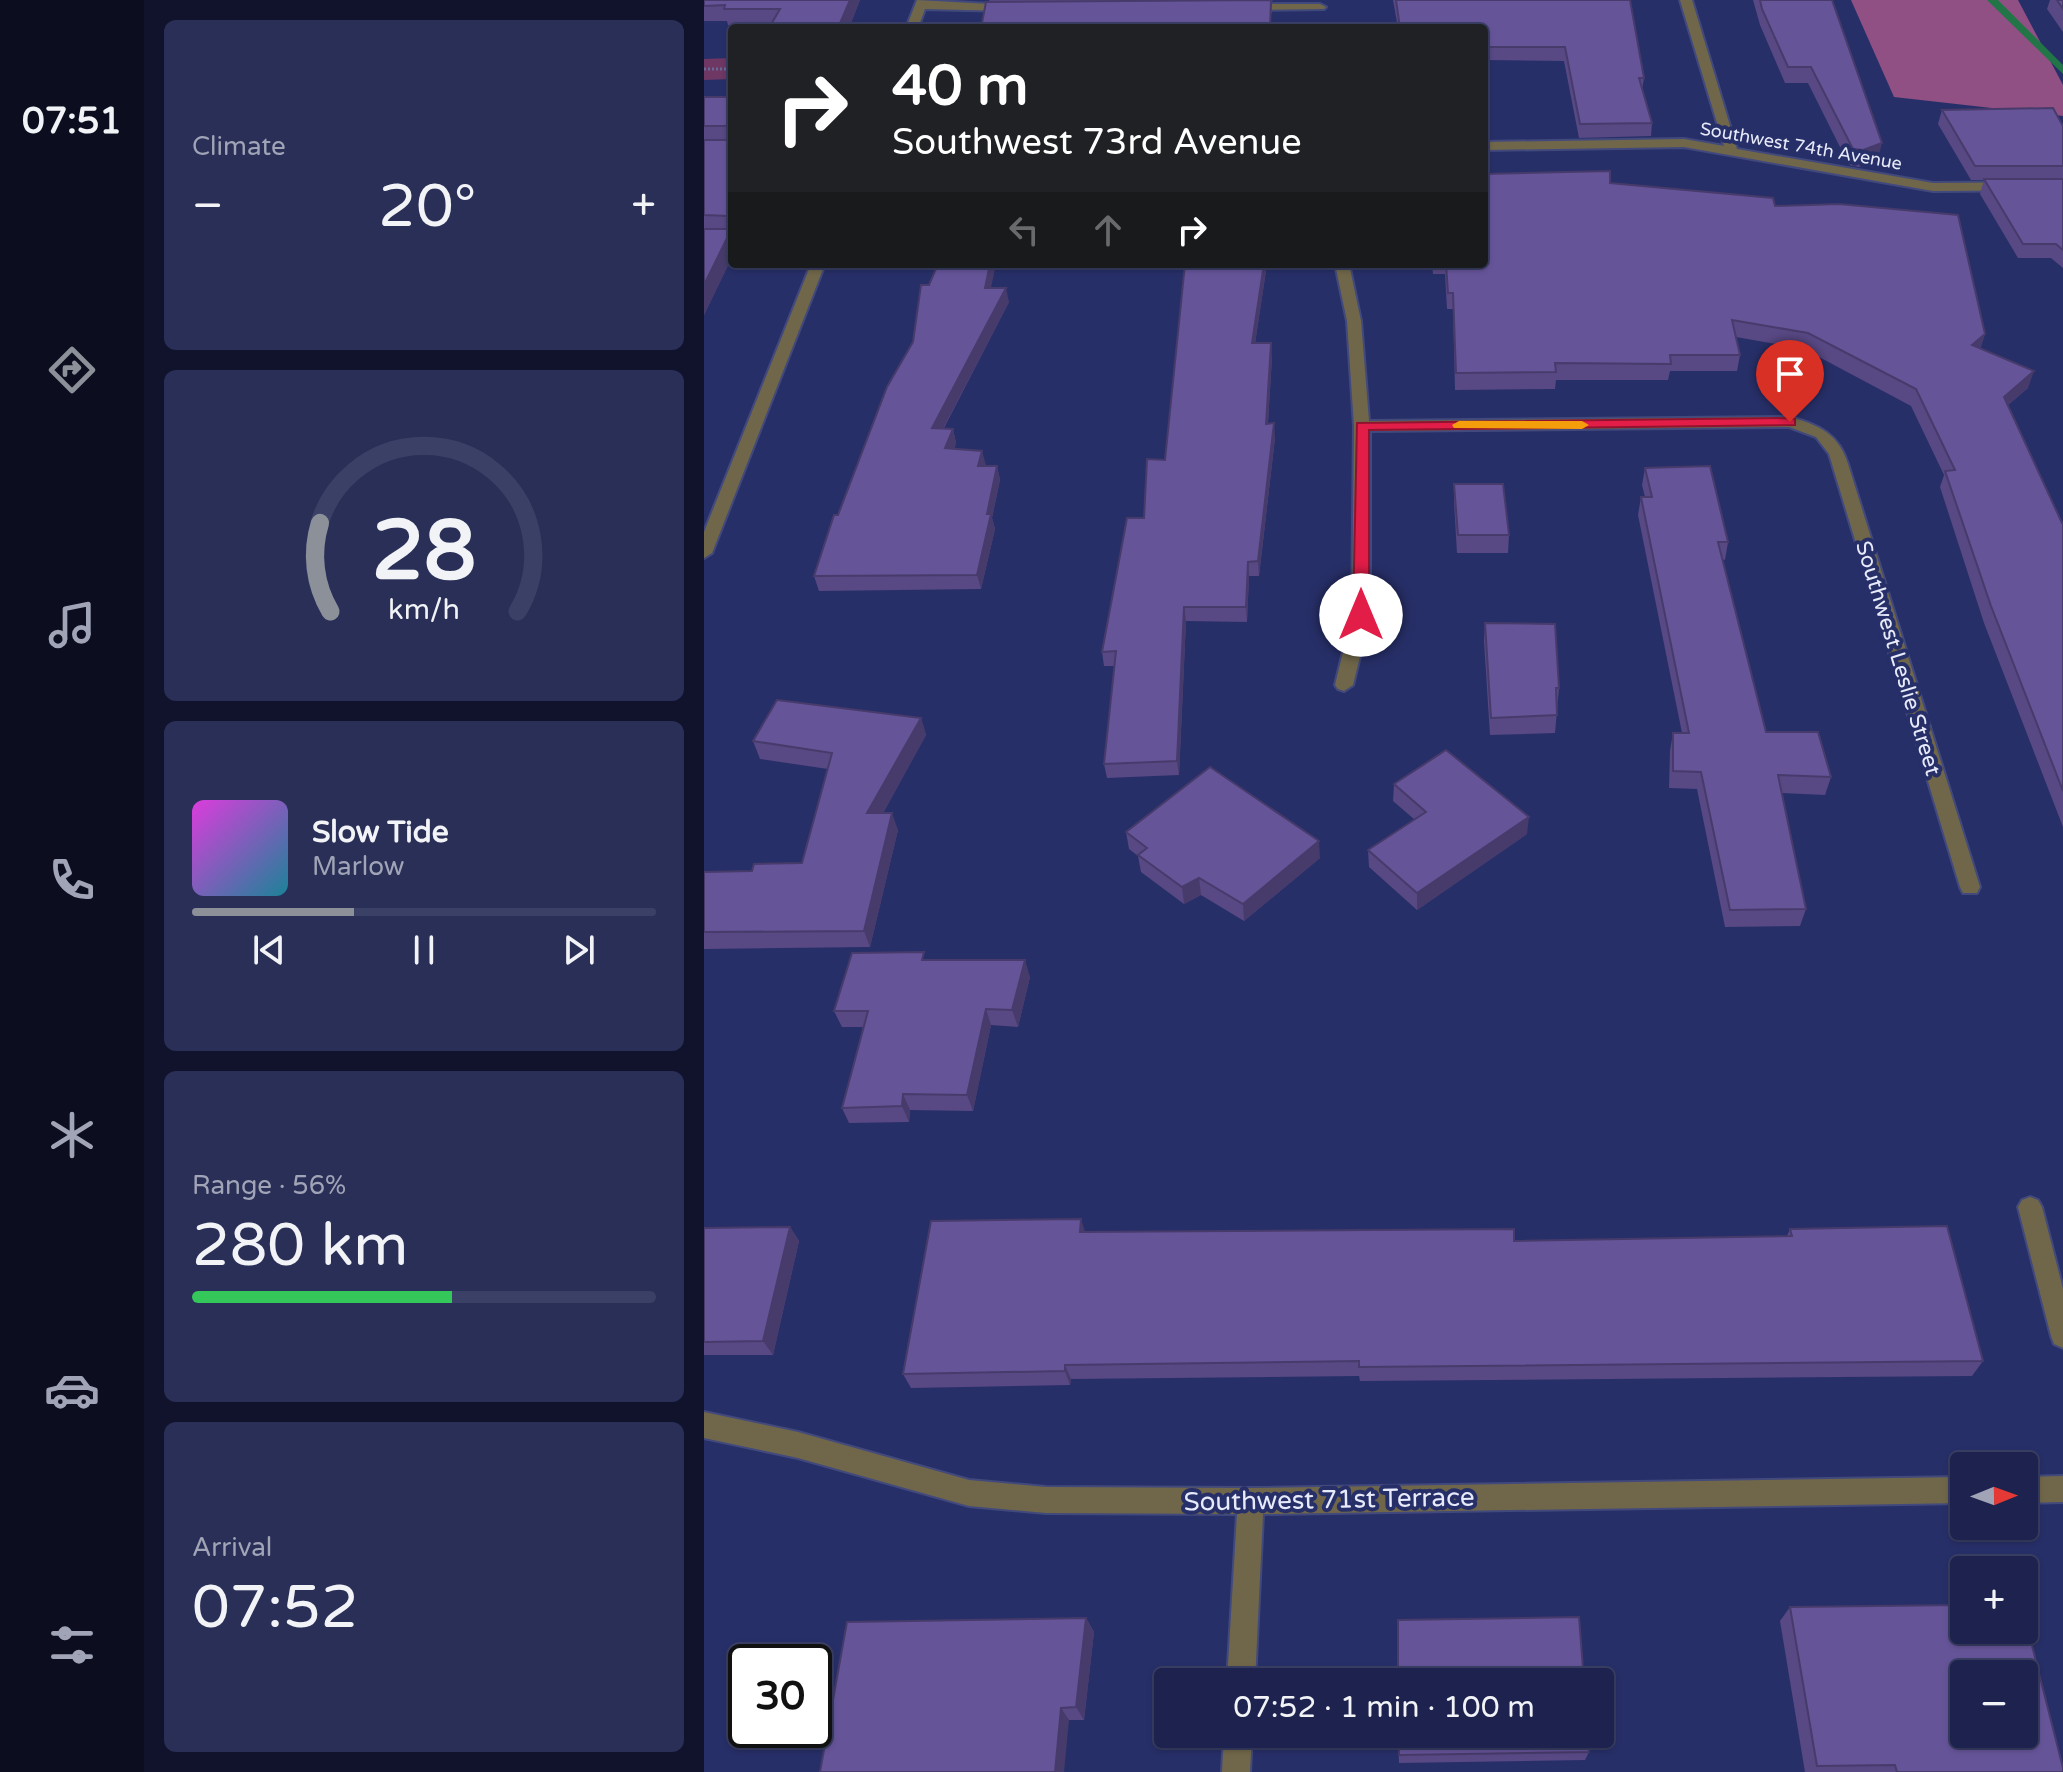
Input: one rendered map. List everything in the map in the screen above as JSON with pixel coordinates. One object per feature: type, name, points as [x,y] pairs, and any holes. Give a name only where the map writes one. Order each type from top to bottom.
[{"type":"street","points":[[1686,0],[1731,149]]},
{"type":"street","points":[[914,24],[922,3],[1022,8]]},
{"type":"street","points":[[1226,7],[1321,8]]},
{"type":"street","name":"Southwest 74th Avenue","points":[[1488,146],[1684,143],[1933,187],[2063,186]]},
{"type":"street","points":[[704,553],[816,268]]},
{"type":"street","points":[[1343,268],[1354,321],[1362,426],[1361,615],[1344,685]]},
{"type":"street","name":"Southwest Leslie Street","points":[[1362,426],[1790,422],[1824,432],[1839,454],[1843,477],[1970,887]]},
{"type":"street","points":[[2030,1207],[2063,1336]]},
{"type":"street","name":"Southwest 71st Terrace","points":[[704,1425],[798,1445],[969,1493],[1046,1500],[1251,1501],[1950,1490]]},
{"type":"street","points":[[2038,1490],[2063,1489]]},
{"type":"street","points":[[1242,1668],[1251,1501]]},
{"type":"street","points":[[1236,1772],[1237,1748]]},
{"type":"path","points":[[704,69],[728,69]]},
{"type":"shaded area","points":[[1851,0],[2018,0],[2063,85],[2063,116],[1894,97]]},
{"type":"shaded area","points":[[728,58],[728,79],[704,80],[704,59]]},
{"type":"building","points":[[704,0],[850,0],[840,24],[771,24],[780,9],[704,6]]},
{"type":"building","points":[[1271,0],[1270,24],[982,24],[986,2]]},
{"type":"building","points":[[1396,0],[1630,0],[1644,78],[1639,78],[1652,123],[1580,124],[1565,47],[1488,47],[1488,24],[1399,24]]},
{"type":"building","points":[[1760,0],[1832,0],[1882,143],[1863,150],[1853,149],[1811,67],[1788,67]]},
{"type":"building","points":[[704,97],[728,97],[728,127],[704,126]]},
{"type":"building","points":[[2053,108],[2063,126],[2063,166],[1975,166],[1942,110]]},
{"type":"building","points":[[728,136],[728,216],[704,215],[704,140],[727,140]]},
{"type":"building","points":[[1610,171],[1610,183],[1773,198],[1775,206],[1839,204],[1958,215],[1985,334],[1972,345],[2034,371],[2004,397],[2063,523],[2063,791],[1991,606],[1945,471],[1955,470],[1916,389],[1808,333],[1732,320],[1740,355],[1670,355],[1671,364],[1555,363],[1556,372],[1456,373],[1453,293],[1448,293],[1446,268],[1488,268],[1488,174]]},
{"type":"building","points":[[1984,179],[2063,179],[2063,250],[2056,244],[2023,244]]},
{"type":"building","points":[[728,227],[728,236],[704,285],[704,229]]},
{"type":"building","points":[[936,268],[989,268],[985,288],[1006,288],[932,428],[953,429],[945,448],[982,451],[978,466],[997,466],[987,514],[991,514],[977,575],[814,576],[834,515],[838,515],[887,387],[913,342],[921,285],[929,285]]},
{"type":"building","points":[[1185,268],[1263,268],[1252,343],[1271,343],[1266,424],[1274,423],[1258,561],[1248,562],[1246,607],[1184,607],[1177,761],[1104,764],[1116,651],[1102,652],[1127,518],[1144,518],[1147,459],[1165,460]]},
{"type":"building","points":[[1710,466],[1728,542],[1718,542],[1766,732],[1818,732],[1831,777],[1778,775],[1806,909],[1730,910],[1701,772],[1673,771],[1673,733],[1689,733],[1641,497],[1652,497],[1645,468]]},
{"type":"building","points":[[1454,484],[1503,484],[1509,535],[1458,535]]},
{"type":"building","points":[[1485,623],[1555,624],[1559,688],[1556,688],[1557,715],[1491,718]]},
{"type":"building","points":[[777,700],[921,718],[867,813],[892,813],[864,931],[704,932],[704,872],[752,871],[754,864],[802,863],[832,753],[753,741]]},
{"type":"building","points":[[1446,750],[1529,817],[1417,893],[1368,850],[1426,812],[1394,784]]},
{"type":"building","points":[[1210,767],[1319,841],[1243,904],[1199,878],[1182,887],[1138,855],[1147,848],[1126,832]]},
{"type":"building","points":[[924,952],[922,960],[1025,960],[1012,1010],[986,1009],[967,1095],[903,1094],[902,1106],[842,1108],[868,1011],[834,1011],[852,953]]},
{"type":"building","points":[[1081,1219],[1080,1232],[1514,1229],[1514,1241],[1792,1236],[1790,1229],[1947,1226],[1983,1361],[1359,1367],[1359,1361],[1065,1365],[1065,1371],[903,1374],[931,1221]]},
{"type":"building","points":[[790,1227],[763,1341],[704,1342],[704,1228]]},
{"type":"building","points":[[1950,1605],[1950,1644],[2032,1644],[2036,1660],[1950,1660],[1950,1748],[2038,1748],[2038,1669],[2063,1772],[1897,1772],[1895,1765],[1817,1766],[1790,1607]]},
{"type":"building","points":[[1579,1617],[1583,1668],[1398,1668],[1398,1620]]},
{"type":"building","points":[[1086,1618],[1076,1707],[1061,1708],[1055,1772],[820,1772],[824,1748],[832,1748],[832,1705],[847,1622]]},
{"type":"building","points":[[1399,1748],[1589,1748],[1589,1752],[1399,1755]]},
{"type":"waterway","points":[[1992,0],[2063,71]]},
{"type":"slow traffic","points":[[1459,425],[1582,425]]},
{"type":"route","points":[[1361,615],[1362,426],[1790,422]]}]
